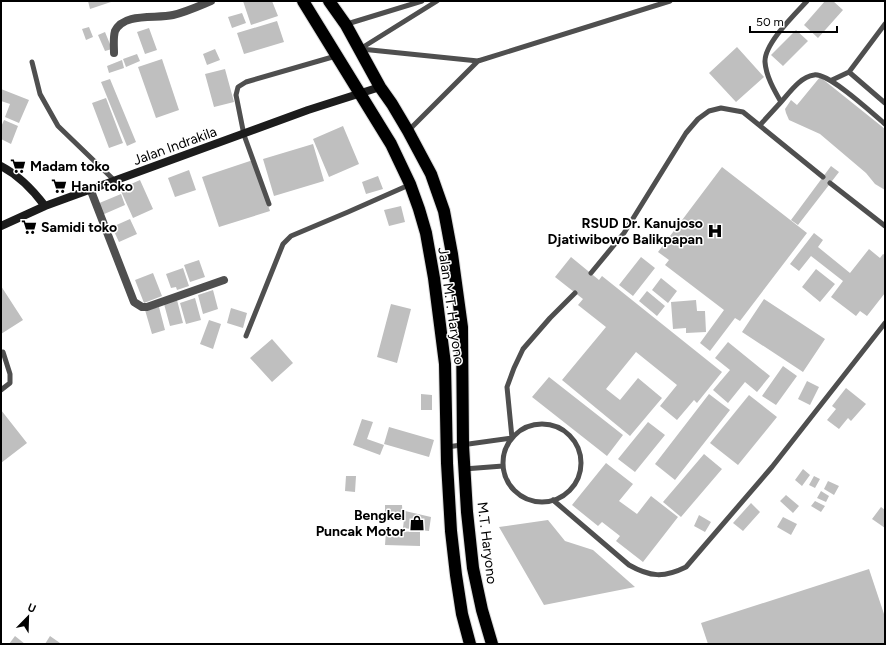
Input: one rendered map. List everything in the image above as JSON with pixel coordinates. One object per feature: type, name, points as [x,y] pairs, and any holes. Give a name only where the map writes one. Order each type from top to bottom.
[{"type":"highway","name":"Jalan M.T. Haryono","points":[[303,1],[391,144],[410,184],[426,233],[434,278],[445,364],[451,531],[462,614],[470,644]]},
{"type":"highway","name":"Jalan M.T. Haryono","points":[[329,1],[346,25],[380,88],[392,104],[408,131],[431,174],[444,211],[462,327],[463,445]]},
{"type":"highway","name":"M.T. Haryono","points":[[463,445],[467,512],[473,568],[482,610],[492,644]]},
{"type":"street","points":[[114,53],[114,38],[116,30],[128,19],[173,15],[211,1]]},
{"type":"street","name":"Jalan Indrakila","points":[[1,226],[45,206],[91,191],[308,110],[380,88]]},
{"type":"street","points":[[1,166],[20,178],[45,206]]},
{"type":"street","points":[[91,191],[134,302],[138,305],[147,307],[224,280]]},
{"type":"lane","points":[[346,25],[422,1]]},
{"type":"lane","points":[[360,49],[437,1]]},
{"type":"lane","points":[[360,49],[478,61],[670,1]]},
{"type":"lane","points":[[781,102],[772,87],[765,61],[769,48],[777,34],[807,1]]},
{"type":"lane","points":[[832,80],[849,72],[885,24]]},
{"type":"lane","points":[[269,204],[244,134],[236,95],[237,90],[240,85],[246,82],[336,56]]},
{"type":"lane","points":[[408,131],[478,61]]},
{"type":"lane","points":[[32,62],[40,94],[58,126],[115,181]]},
{"type":"lane","points":[[849,72],[885,103]]},
{"type":"lane","points":[[760,125],[792,89],[805,78],[817,74],[832,80],[885,124]]},
{"type":"lane","points":[[591,273],[624,233],[686,133],[709,111],[721,108],[743,112],[823,177]]},
{"type":"lane","points":[[830,183],[884,225]]},
{"type":"lane","points":[[246,336],[282,244],[291,236],[410,184]]},
{"type":"lane","points":[[512,438],[508,387],[514,368],[523,350],[550,318],[575,293]]},
{"type":"lane","points":[[553,500],[629,566],[653,575],[665,575],[686,567],[772,467],[885,323]]},
{"type":"lane","points":[[1,390],[10,383],[10,374],[3,352]]},
{"type":"lane","points":[[544,424],[556,427],[567,433],[575,442],[580,453],[581,465],[579,477],[573,487],[564,496],[542,502],[530,500],[520,495],[509,482],[503,466],[505,451],[512,438],[521,430],[532,425],[544,424]]},
{"type":"lane","points":[[447,447],[512,438]]},
{"type":"lane","points":[[464,469],[503,466]]},
{"type":"building","points":[[88,1],[114,1],[90,9]]},
{"type":"building","points":[[243,1],[272,1],[278,16],[251,25]]},
{"type":"building","points":[[825,1],[833,1],[843,10],[818,38],[804,25]]},
{"type":"building","points":[[242,13],[246,23],[232,28],[228,17]]},
{"type":"building","points":[[277,21],[284,42],[244,54],[237,33]]},
{"type":"building","points":[[89,27],[93,37],[86,40],[82,29]]},
{"type":"building","points":[[149,28],[157,50],[145,54],[137,32]]},
{"type":"building","points":[[796,30],[808,41],[783,66],[771,55]]},
{"type":"building","points":[[105,32],[112,49],[105,51],[98,35]]},
{"type":"building","points":[[737,47],[764,77],[736,102],[709,73]]},
{"type":"building","points":[[215,49],[220,60],[207,65],[203,54]]},
{"type":"building","points":[[137,54],[140,61],[126,67],[123,59]]},
{"type":"building","points":[[162,59],[179,110],[156,118],[138,67]]},
{"type":"building","points":[[122,60],[124,68],[109,73],[107,66]]},
{"type":"building","points":[[225,69],[234,102],[214,107],[205,74]]},
{"type":"building","points":[[820,77],[885,129],[885,190],[875,184],[866,173],[820,134],[789,120],[785,109],[791,100],[797,105]]},
{"type":"building","points":[[110,79],[136,142],[127,146],[101,82]]},
{"type":"building","points":[[1,89],[29,100],[19,123],[5,117],[10,104],[1,101]]},
{"type":"building","points":[[106,98],[123,143],[109,148],[92,103]]},
{"type":"building","points":[[4,120],[18,126],[11,144],[1,139],[1,127]]},
{"type":"building","points":[[343,126],[359,164],[329,177],[313,139]]},
{"type":"building","points":[[313,144],[324,181],[274,196],[263,159]]},
{"type":"building","points":[[253,160],[270,211],[219,227],[202,177]]},
{"type":"building","points":[[831,166],[839,172],[798,225],[791,220]]},
{"type":"building","points":[[722,167],[807,233],[740,321],[735,318],[710,351],[700,343],[724,310],[665,265],[669,260],[658,252]]},
{"type":"building","points":[[189,170],[196,190],[175,197],[168,178]]},
{"type":"building","points":[[378,176],[383,189],[366,194],[362,182]]},
{"type":"building","points":[[140,180],[153,209],[133,218],[120,189]]},
{"type":"building","points":[[121,194],[125,205],[102,215],[97,204]]},
{"type":"building","points":[[401,206],[405,222],[389,226],[384,210]]},
{"type":"building","points":[[130,219],[137,234],[119,242],[112,227]]},
{"type":"building","points":[[814,233],[823,240],[818,247],[850,273],[869,249],[880,258],[883,254],[885,255],[885,293],[867,316],[860,311],[856,316],[831,297],[843,281],[811,256],[799,271],[790,264]]},
{"type":"building","points":[[571,257],[599,280],[602,276],[722,372],[697,403],[694,400],[677,420],[660,406],[677,385],[636,352],[606,389],[620,400],[638,378],[662,398],[630,436],[562,380],[606,327],[578,305],[583,299],[555,277]]},
{"type":"building","points":[[641,257],[655,268],[633,296],[619,285]]},
{"type":"building","points":[[199,260],[205,277],[190,282],[184,265]]},
{"type":"building","points":[[183,268],[189,286],[177,290],[176,287],[171,288],[166,274]]},
{"type":"building","points":[[816,269],[835,284],[820,302],[802,287]]},
{"type":"building","points":[[153,273],[162,296],[144,303],[135,280]]},
{"type":"building","points":[[661,278],[677,291],[668,303],[652,290]]},
{"type":"building","points":[[1,286],[23,320],[1,334]]},
{"type":"building","points":[[213,290],[218,309],[203,314],[198,295]]},
{"type":"building","points":[[647,291],[665,306],[657,316],[639,301]]},
{"type":"building","points":[[195,298],[201,320],[186,324],[180,303]]},
{"type":"building","points":[[764,299],[825,339],[803,372],[742,332]]},
{"type":"building","points":[[177,300],[183,323],[170,326],[164,304]]},
{"type":"building","points":[[696,300],[697,311],[705,311],[706,332],[686,333],[686,328],[673,329],[671,302]]},
{"type":"building","points":[[391,304],[411,309],[397,363],[377,357]]},
{"type":"building","points":[[159,307],[165,330],[152,334],[145,310]]},
{"type":"building","points":[[231,308],[247,313],[243,328],[227,323]]},
{"type":"building","points":[[209,320],[221,324],[213,349],[200,344]]},
{"type":"building","points":[[272,339],[293,363],[272,382],[250,358]]},
{"type":"building","points":[[728,342],[770,376],[757,392],[745,382],[728,403],[713,390],[730,370],[715,358]]},
{"type":"building","points":[[783,366],[797,376],[776,405],[762,396]]},
{"type":"building","points":[[549,377],[623,435],[607,456],[532,397]]},
{"type":"building","points":[[807,381],[819,387],[810,405],[798,399]]},
{"type":"building","points":[[846,388],[866,404],[851,421],[848,418],[839,429],[827,420],[836,409],[832,406]]},
{"type":"building","points":[[421,394],[432,395],[432,410],[421,410]]},
{"type":"building","points":[[709,394],[730,410],[675,480],[655,464]]},
{"type":"building","points":[[749,395],[777,417],[738,465],[710,443]]},
{"type":"building","points":[[1,410],[27,443],[1,463]]},
{"type":"building","points":[[362,419],[373,422],[367,439],[384,445],[380,455],[353,445]]},
{"type":"building","points":[[648,422],[665,435],[635,472],[618,459]]},
{"type":"building","points":[[389,427],[434,440],[429,457],[384,444]]},
{"type":"building","points":[[704,454],[722,469],[681,517],[663,502]]},
{"type":"building","points":[[606,463],[633,484],[619,501],[637,514],[651,496],[678,517],[643,562],[616,541],[620,536],[602,522],[598,526],[572,505]]},
{"type":"building","points":[[803,469],[810,475],[802,486],[795,480]]},
{"type":"building","points":[[346,476],[356,476],[355,492],[345,491]]},
{"type":"building","points":[[814,476],[820,479],[815,488],[809,485]]},
{"type":"building","points":[[828,481],[839,486],[834,495],[824,489]]},
{"type":"building","points":[[821,491],[829,496],[826,502],[817,498]]},
{"type":"building","points":[[786,495],[799,506],[793,513],[780,501]]},
{"type":"building","points":[[815,501],[825,506],[821,512],[811,506]]},
{"type":"building","points":[[751,503],[760,512],[743,531],[733,523]]},
{"type":"building","points":[[385,505],[402,505],[403,521],[385,521]]},
{"type":"building","points":[[881,507],[885,510],[885,528],[872,519]]},
{"type":"building","name":"Bengkel Puncak Motor","points":[[405,511],[431,517],[429,531],[403,528]]},
{"type":"building","points":[[699,515],[711,522],[705,532],[694,526]]},
{"type":"building","points":[[783,517],[797,524],[791,535],[777,527]]},
{"type":"building","points":[[548,520],[565,541],[593,550],[635,587],[544,605],[499,527]]},
{"type":"building","points":[[386,531],[420,532],[420,546],[385,545]]},
{"type":"building","points":[[869,569],[885,617],[885,644],[708,644],[701,623]]},
{"type":"building","points":[[15,636],[25,644],[9,644]]},
{"type":"building","points":[[50,636],[60,643],[45,644]]},
{"type":"place","name":"Madam toko","points":[[18,166]]},
{"type":"place","name":"Hani toko","points":[[59,186]]},
{"type":"place","name":"Samidi toko","points":[[29,227]]},
{"type":"place","name":"RSUD Dr. Kanujoso Djatiwibowo Balikpapan","points":[[715,231]]},
{"type":"place","name":"Bengkel Puncak Motor","points":[[417,523]]}]
